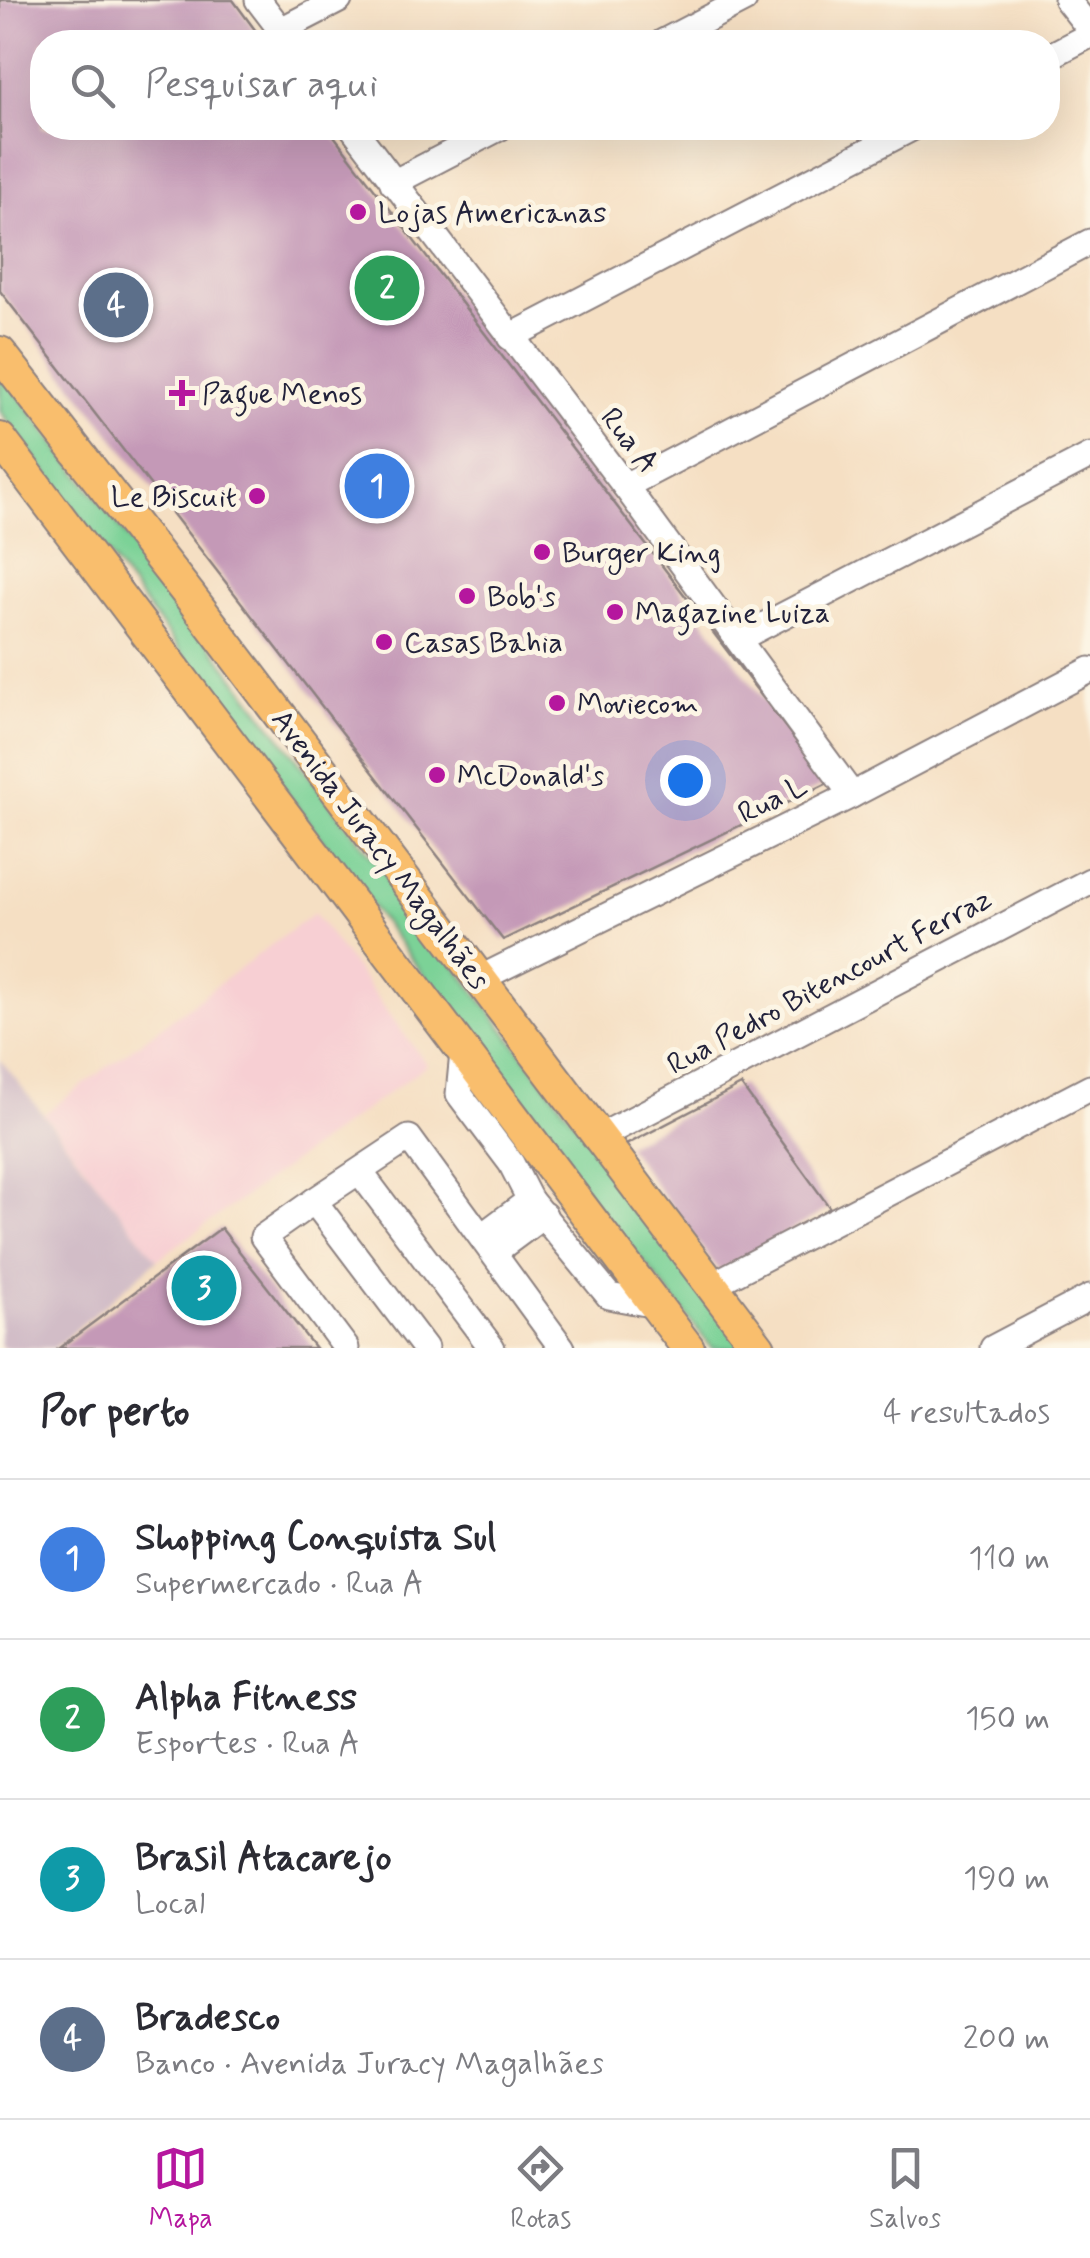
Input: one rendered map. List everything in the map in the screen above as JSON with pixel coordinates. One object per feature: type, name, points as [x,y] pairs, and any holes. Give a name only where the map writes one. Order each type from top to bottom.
[{"type":"main road","name":"Avenida Juracy Magalhães","points":[[0,353],[189,595],[759,1348]]},
{"type":"main road","name":"Avenida Juracy Magalhães","points":[[0,439],[688,1348]]},
{"type":"street","points":[[258,0],[281,30]]},
{"type":"street","points":[[295,30],[339,0]]},
{"type":"street","points":[[685,30],[744,0]]},
{"type":"street","points":[[1060,50],[1090,32],[1068,0]]},
{"type":"street","name":"Rua A","points":[[362,140],[625,486],[852,795]]},
{"type":"street","points":[[394,183],[477,140]]},
{"type":"street","points":[[510,338],[889,140]]},
{"type":"street","points":[[625,486],[1090,242]]},
{"type":"street","points":[[738,639],[1090,456]]},
{"type":"street","name":"Rua L","points":[[479,980],[852,795],[1090,670]]},
{"type":"street","name":"Rua Pedro Bitencourt Ferraz","points":[[598,1138],[1090,881]]},
{"type":"street","points":[[463,1054],[459,1094],[510,1162],[537,1208],[609,1296],[656,1305]]},
{"type":"street","points":[[710,1286],[1090,1088]]},
{"type":"street","points":[[346,1348],[264,1237],[409,1138],[562,1348]]},
{"type":"street","points":[[360,1172],[492,1348]]},
{"type":"street","points":[[314,1201],[425,1348]]},
{"type":"street","points":[[488,1244],[537,1208]]},
{"type":"street","points":[[993,1348],[1090,1297]]},
{"type":"shaded area","points":[[314,913],[427,1065],[157,1260],[44,1114]]},
{"type":"shaded area","points":[[0,1059],[157,1260],[54,1348],[0,1345]]},
{"type":"green space","points":[[0,371],[748,1348],[712,1348],[617,1233],[0,411]]},
{"type":"building","points":[[0,0],[233,0],[255,30],[30,30],[30,140],[337,140],[828,783],[503,940],[0,291]]},
{"type":"building","points":[[741,1085],[830,1208],[719,1271],[626,1145]]},
{"type":"building","points":[[221,1228],[315,1348],[59,1348]]},
{"type":"place","name":"Lojas Americanas","points":[[358,212]]},
{"type":"place","name":"Alpha Fitness","points":[[387,288]]},
{"type":"place","name":"Bradesco","points":[[116,305]]},
{"type":"place","name":"Pague Menos","points":[[182,393]]},
{"type":"place","name":"Shopping Conquista Sul","points":[[377,486]]},
{"type":"place","name":"Le Biscuit","points":[[257,496]]},
{"type":"place","name":"Burger King","points":[[542,552]]},
{"type":"place","name":"Bob's","points":[[467,596]]},
{"type":"place","name":"Magazine Luiza","points":[[615,612]]},
{"type":"place","name":"Casas Bahia","points":[[384,642]]},
{"type":"place","name":"Moviecom","points":[[557,703]]},
{"type":"place","name":"McDonald's","points":[[437,775]]},
{"type":"place","name":"Brasil Atacarejo","points":[[204,1288]]}]
